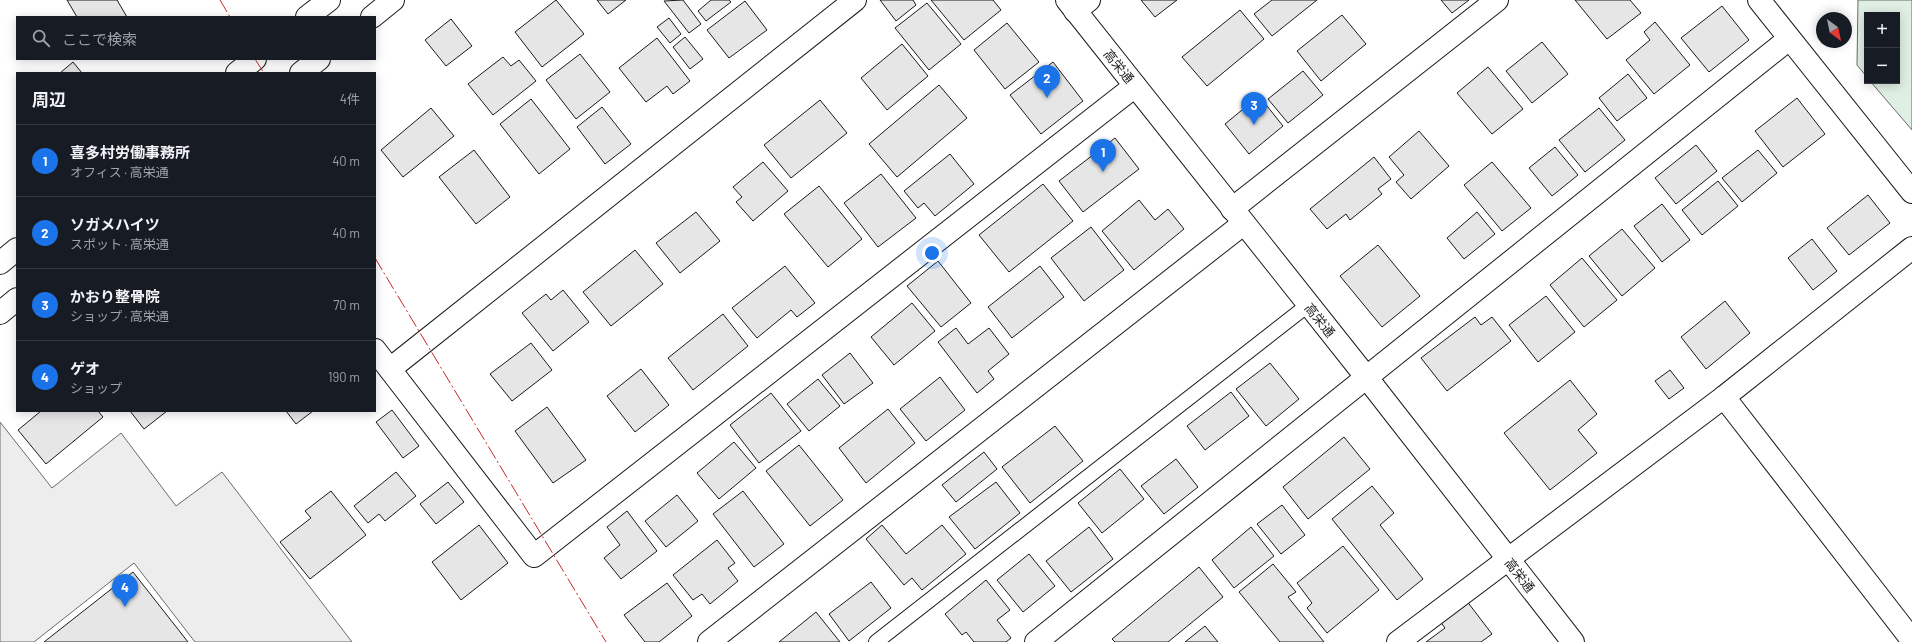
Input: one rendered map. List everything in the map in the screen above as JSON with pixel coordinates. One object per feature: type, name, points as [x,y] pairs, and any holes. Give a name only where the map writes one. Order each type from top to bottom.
[{"type":"street","points":[[373,16],[393,0]]},
{"type":"street","points":[[390,369],[855,0]]},
{"type":"street","points":[[709,642],[1237,216],[1497,0]]},
{"type":"street","points":[[1759,0],[1912,192]]},
{"type":"street","name":"高栄通","points":[[1077,4],[1135,86],[1367,378],[1573,642]]},
{"type":"street","points":[[1036,642],[1789,39]]},
{"type":"street","points":[[238,72],[254,60]]},
{"type":"street","points":[[302,72],[318,60]]},
{"type":"street","points":[[376,351],[534,556],[1135,86]]},
{"type":"street","points":[[1398,642],[1724,397],[1912,248]]},
{"type":"street","points":[[0,263],[16,250]]},
{"type":"street","points":[[0,313],[16,301]]},
{"type":"street","points":[[1724,397],[1912,640]]},
{"type":"lane","points":[[876,642],[1308,305]]},
{"type":"green space","points":[[1858,0],[1912,0],[1912,130],[1873,84],[1900,84],[1900,12],[1864,12],[1864,73],[1857,65]]},
{"type":"shaded area","points":[[0,422],[52,488],[121,433],[176,506],[222,472],[352,642],[195,642],[134,563],[34,642],[0,642]]},
{"type":"building","points":[[67,0],[117,0],[126,16],[76,16]]},
{"type":"building","points":[[556,0],[584,34],[542,67],[515,32]]},
{"type":"building","points":[[597,0],[626,0],[608,14]]},
{"type":"building","points":[[683,0],[701,24],[689,33],[664,1]]},
{"type":"building","points":[[711,0],[729,0],[731,2],[706,21],[698,11]]},
{"type":"building","points":[[880,0],[913,0],[916,5],[896,21]]},
{"type":"building","points":[[931,0],[993,0],[1001,10],[964,40]]},
{"type":"building","points":[[1141,0],[1177,0],[1155,17]]},
{"type":"building","points":[[1272,0],[1317,0],[1272,36],[1254,14]]},
{"type":"building","points":[[1441,0],[1469,0],[1452,13]]},
{"type":"building","points":[[1575,0],[1630,0],[1641,13],[1607,39]]},
{"type":"building","points":[[745,1],[767,30],[729,58],[707,30]]},
{"type":"building","points":[[927,3],[961,44],[929,70],[895,28]]},
{"type":"building","points":[[1722,6],[1749,40],[1709,72],[1681,38]]},
{"type":"building","points":[[1240,10],[1264,39],[1207,86],[1182,57]]},
{"type":"building","points":[[1342,15],[1366,44],[1321,81],[1297,51]]},
{"type":"building","points":[[669,18],[681,34],[670,43],[657,27]]},
{"type":"building","points":[[451,19],[472,46],[446,66],[425,40]]},
{"type":"building","points":[[1655,22],[1690,65],[1654,94],[1626,60],[1650,40],[1644,32]]},
{"type":"building","points":[[1007,23],[1039,62],[1005,89],[974,50]]},
{"type":"building","points":[[685,37],[703,59],[690,69],[673,47]]},
{"type":"building","points":[[657,38],[690,81],[673,94],[667,86],[646,102],[619,68]]},
{"type":"building","points":[[1542,42],[1568,74],[1532,103],[1506,71]]},
{"type":"building","points":[[902,44],[928,76],[887,110],[861,78]]},
{"type":"building","points":[[580,54],[610,92],[576,119],[546,80]]},
{"type":"building","points":[[503,57],[511,66],[519,60],[536,81],[493,115],[468,84]]},
{"type":"building","points":[[73,62],[81,72],[61,72]]},
{"type":"building","points":[[1053,62],[1083,101],[1041,134],[1010,95]]},
{"type":"building","points":[[1488,67],[1523,109],[1492,134],[1457,93]]},
{"type":"building","points":[[1303,71],[1323,95],[1288,123],[1268,99]]},
{"type":"building","points":[[1628,74],[1647,98],[1617,121],[1599,98]]},
{"type":"building","points":[[939,85],[967,118],[897,177],[869,144]]},
{"type":"building","points":[[1259,96],[1283,126],[1249,154],[1225,124]]},
{"type":"building","points":[[1797,98],[1825,134],[1783,167],[1755,131]]},
{"type":"building","points":[[531,99],[570,149],[539,174],[500,124]]},
{"type":"building","points":[[820,100],[847,133],[791,178],[764,145]]},
{"type":"building","points":[[602,107],[631,144],[605,164],[577,127]]},
{"type":"building","points":[[431,108],[454,136],[403,177],[381,150]]},
{"type":"building","points":[[1599,108],[1625,140],[1585,172],[1559,140]]},
{"type":"building","points":[[1419,131],[1449,166],[1411,199],[1396,182],[1404,175],[1389,157]]},
{"type":"building","points":[[1115,138],[1139,169],[1083,212],[1059,181]]},
{"type":"building","points":[[1696,145],[1717,171],[1676,204],[1655,178]]},
{"type":"building","points":[[1555,147],[1578,175],[1552,196],[1529,168]]},
{"type":"building","points":[[474,150],[510,197],[476,224],[439,177]]},
{"type":"building","points":[[1758,150],[1777,173],[1742,202],[1722,178]]},
{"type":"building","points":[[950,154],[974,184],[935,216],[924,203],[918,208],[904,191]]},
{"type":"building","points":[[1374,157],[1391,179],[1378,189],[1382,194],[1350,220],[1346,214],[1327,229],[1310,209]]},
{"type":"building","points":[[763,162],[788,191],[753,221],[736,202],[742,197],[733,187]]},
{"type":"building","points":[[1492,162],[1531,208],[1502,231],[1464,185]]},
{"type":"building","points":[[881,174],[916,218],[878,247],[844,203]]},
{"type":"building","points":[[1718,181],[1738,206],[1702,235],[1682,210]]},
{"type":"building","points":[[1043,184],[1073,221],[1009,272],[979,235]]},
{"type":"building","points":[[819,186],[862,239],[828,267],[784,214]]},
{"type":"building","points":[[1868,195],[1890,223],[1849,255],[1827,228]]},
{"type":"building","points":[[1139,200],[1155,220],[1168,209],[1184,229],[1134,270],[1102,231]]},
{"type":"building","points":[[1662,204],[1690,240],[1662,262],[1634,226]]},
{"type":"building","points":[[696,212],[720,241],[680,273],[656,243]]},
{"type":"building","points":[[1477,212],[1495,234],[1464,259],[1447,238]]},
{"type":"building","points":[[1091,227],[1124,270],[1084,301],[1051,258]]},
{"type":"building","points":[[1622,229],[1655,268],[1622,296],[1589,256]]},
{"type":"building","points":[[1812,239],[1837,271],[1813,290],[1788,258]]},
{"type":"building","points":[[1378,245],[1420,296],[1382,327],[1340,276]]},
{"type":"building","points":[[635,250],[663,284],[611,326],[583,292]]},
{"type":"building","points":[[1582,258],[1617,300],[1584,327],[1550,285]]},
{"type":"building","points":[[938,261],[971,303],[941,327],[907,286]]},
{"type":"building","points":[[785,266],[815,303],[797,317],[791,310],[757,338],[732,308]]},
{"type":"building","points":[[1040,266],[1064,297],[1012,338],[988,307]]},
{"type":"building","points":[[563,290],[589,322],[553,351],[522,313],[546,294],[551,300]]},
{"type":"building","points":[[1546,296],[1575,332],[1538,362],[1509,325]]},
{"type":"building","points":[[1725,301],[1750,333],[1706,369],[1681,337]]},
{"type":"building","points":[[912,303],[935,331],[894,365],[871,337]]},
{"type":"building","points":[[723,314],[748,346],[693,390],[668,358]]},
{"type":"building","points":[[1475,317],[1481,325],[1492,317],[1511,341],[1447,391],[1421,358]]},
{"type":"building","points":[[956,328],[968,344],[989,328],[1009,354],[988,371],[994,379],[977,393],[938,342]]},
{"type":"building","points":[[531,343],[552,370],[512,401],[490,374]]},
{"type":"building","points":[[850,353],[873,383],[844,404],[822,375]]},
{"type":"building","points":[[1270,363],[1299,399],[1266,426],[1236,389]]},
{"type":"building","points":[[641,369],[669,405],[635,432],[607,396]]},
{"type":"building","points":[[1670,370],[1684,388],[1669,399],[1655,381]]},
{"type":"building","points":[[940,377],[965,410],[926,441],[900,409]]},
{"type":"building","points":[[818,379],[840,406],[809,431],[787,404]]},
{"type":"building","points":[[1570,380],[1597,414],[1578,430],[1597,453],[1550,490],[1504,433]]},
{"type":"building","points":[[1231,392],[1249,416],[1205,450],[1187,426]]},
{"type":"building","points":[[771,393],[801,431],[759,463],[730,425]]},
{"type":"building","points":[[547,407],[586,460],[553,483],[515,431]]},
{"type":"building","points":[[888,409],[915,443],[866,483],[839,448]]},
{"type":"building","points":[[392,410],[419,446],[403,458],[376,422]]},
{"type":"building","points":[[40,412],[99,412],[103,417],[46,464],[18,430]]},
{"type":"building","points":[[131,412],[166,412],[144,429]]},
{"type":"building","points":[[287,412],[312,412],[296,424]]},
{"type":"building","points":[[1055,426],[1083,461],[1030,503],[1002,467]]},
{"type":"building","points":[[1344,437],[1370,469],[1308,519],[1283,487]]},
{"type":"building","points":[[734,442],[756,468],[719,499],[697,473]]},
{"type":"building","points":[[799,445],[843,500],[810,526],[766,471]]},
{"type":"building","points":[[984,452],[997,469],[956,502],[942,485]]},
{"type":"building","points":[[1176,459],[1198,487],[1164,514],[1141,486]]},
{"type":"building","points":[[1120,469],[1144,499],[1102,533],[1078,503]]},
{"type":"building","points":[[396,472],[416,496],[385,521],[379,514],[368,523],[354,506]]},
{"type":"building","points":[[448,482],[464,502],[436,524],[420,504]]},
{"type":"building","points":[[996,482],[1020,513],[975,549],[949,517]]},
{"type":"building","points":[[1372,486],[1394,513],[1380,525],[1423,579],[1397,600],[1332,519]]},
{"type":"building","points":[[331,491],[366,535],[310,579],[280,542],[311,518],[305,511]]},
{"type":"building","points":[[743,491],[784,544],[754,567],[713,514]]},
{"type":"building","points":[[677,495],[698,521],[666,547],[645,521]]},
{"type":"building","points":[[1282,505],[1305,535],[1281,554],[1257,524]]},
{"type":"building","points":[[627,511],[657,551],[621,579],[604,558],[620,545],[607,527]]},
{"type":"building","points":[[479,525],[508,563],[461,600],[432,562]]},
{"type":"building","points":[[882,525],[906,554],[942,525],[966,554],[922,590],[912,578],[904,585],[866,539]]},
{"type":"building","points":[[1089,527],[1113,559],[1071,592],[1046,561]]},
{"type":"building","points":[[1251,527],[1274,556],[1234,588],[1212,560]]},
{"type":"building","points":[[717,540],[735,563],[728,568],[738,581],[710,604],[702,594],[693,600],[673,575]]},
{"type":"building","points":[[1343,546],[1379,590],[1327,633],[1307,608],[1312,603],[1297,583]]},
{"type":"building","points":[[1029,554],[1055,586],[1023,612],[997,580]]},
{"type":"building","points":[[1273,564],[1296,592],[1288,597],[1324,642],[1280,642],[1239,592]]},
{"type":"building","points":[[1199,567],[1223,597],[1168,642],[1115,642],[1112,639]]},
{"type":"building","points":[[133,572],[188,642],[44,642]]},
{"type":"building","points":[[986,580],[1010,610],[997,620],[1011,638],[1006,642],[974,642],[966,632],[962,635],[945,614]]},
{"type":"building","points":[[871,582],[891,608],[849,641],[829,614]]},
{"type":"building","points":[[667,583],[692,616],[659,642],[645,642],[624,615]]},
{"type":"building","points":[[1466,600],[1492,634],[1481,642],[1426,642],[1445,628],[1439,620]]},
{"type":"building","points":[[816,612],[840,642],[779,642]]},
{"type":"building","points":[[1205,626],[1218,642],[1185,642]]},
{"type":"power","points":[[220,0],[229,16]]},
{"type":"power","points":[[256,60],[263,72]]},
{"type":"power","points":[[376,260],[606,642]]},
{"type":"place","name":"ソガメハイツ","points":[[1047,98]]},
{"type":"place","name":"かおり整骨院","points":[[1254,125]]},
{"type":"place","name":"喜多村労働事務所","points":[[1103,172]]},
{"type":"place","name":"ゲオ","points":[[125,607]]}]
